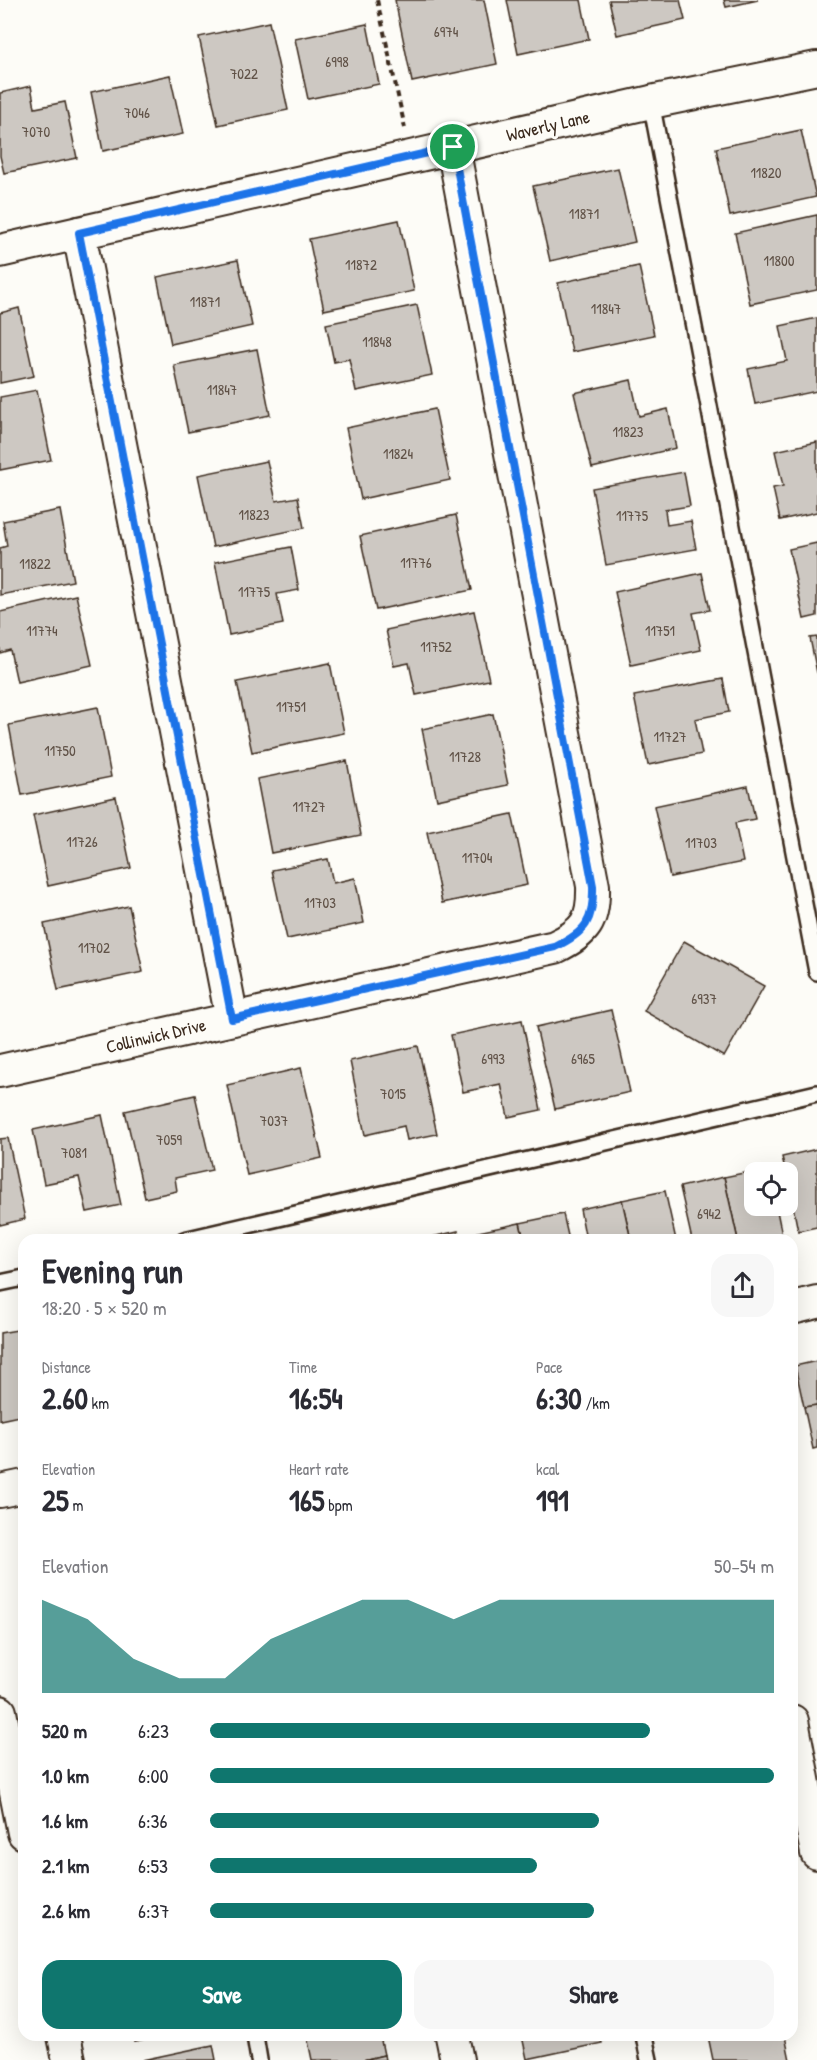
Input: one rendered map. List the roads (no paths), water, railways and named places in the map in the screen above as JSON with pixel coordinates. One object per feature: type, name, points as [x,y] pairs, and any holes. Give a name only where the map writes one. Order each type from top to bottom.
[{"type":"street","name":"Waverly Lane","points":[[0,251],[651,102],[817,68]]},
{"type":"street","name":"Collinwick Drive","points":[[0,1071],[555,947],[571,939],[586,925],[592,914],[593,886],[453,147]]},
{"type":"street","points":[[79,233],[232,1019]]},
{"type":"street","points":[[798,1307],[817,1302]]},
{"type":"street","points":[[0,1491],[18,1487]]},
{"type":"street","points":[[0,1712],[18,1803]]},
{"type":"street","points":[[798,1753],[817,1853]]},
{"type":"street","points":[[65,2041],[69,2060]]},
{"type":"street","points":[[453,2041],[457,2060]]},
{"type":"lane","points":[[651,102],[817,972]]},
{"type":"lane","points":[[210,1234],[817,1093]]},
{"type":"lane","points":[[0,1283],[18,1279]]},
{"type":"lane","points":[[256,2041],[259,2060]]},
{"type":"lane","points":[[645,2041],[648,2060]]}]
